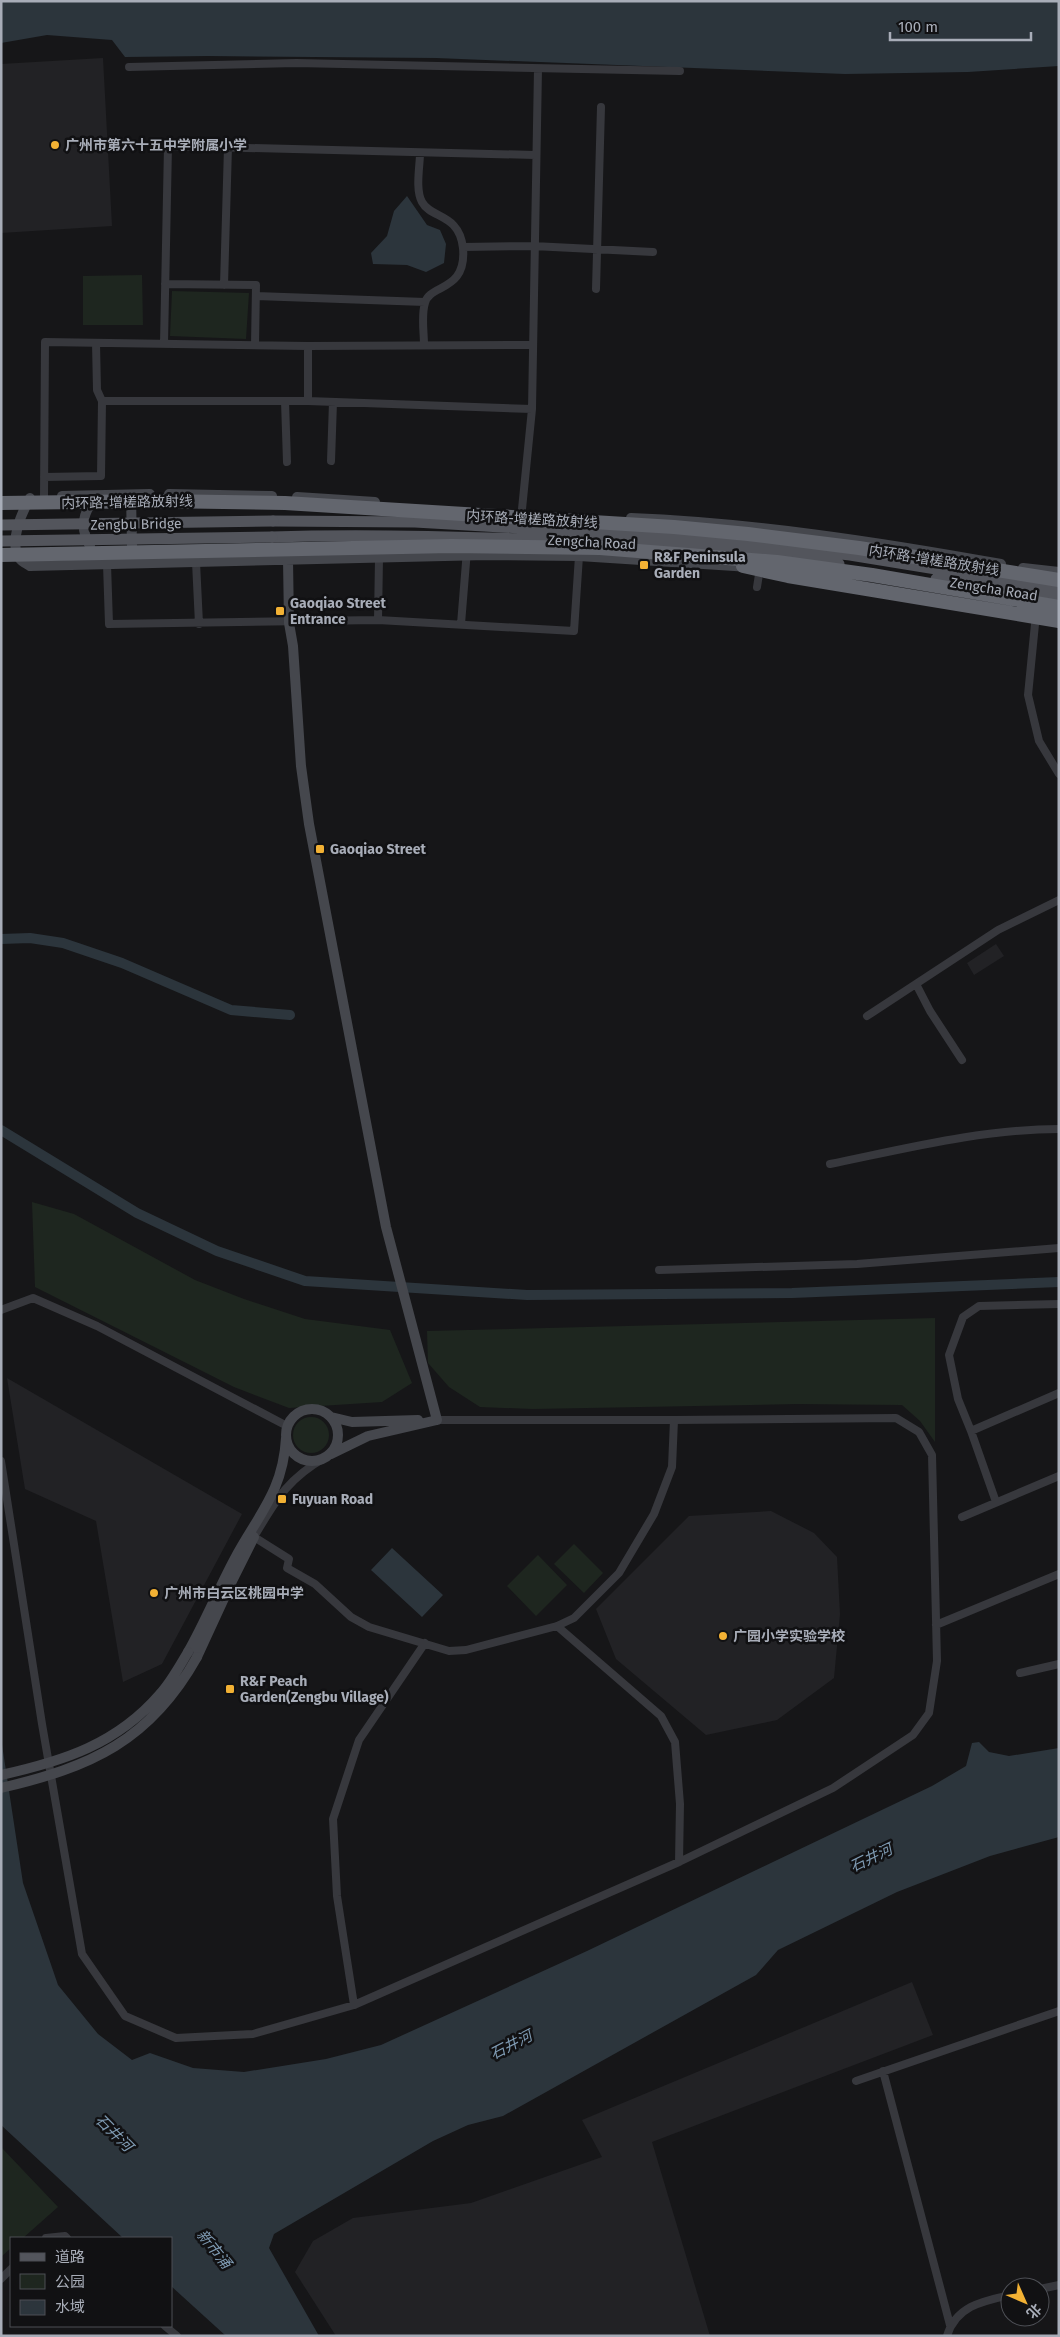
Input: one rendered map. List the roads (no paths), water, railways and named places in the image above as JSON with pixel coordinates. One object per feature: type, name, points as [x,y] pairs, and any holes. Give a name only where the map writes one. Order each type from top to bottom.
[{"type":"highway","name":"内环路-增槎路放射线","points":[[1,504],[158,500],[285,503],[674,527],[841,546],[1059,580]]},
{"type":"highway","name":"内环路-增槎路放射线","points":[[1,555],[504,546],[591,547],[699,554]]},
{"type":"highway","name":"Zengcha Road","points":[[699,554],[835,570],[1059,607]]},
{"type":"highway","points":[[699,554],[788,576],[1059,621]]},
{"type":"main road","name":"Zengcha Road","points":[[274,522],[345,521],[584,531],[711,539],[808,549],[1059,589]]},
{"type":"main road","name":"Zengbu Bridge","points":[[1,525],[274,522]]},
{"type":"main road","name":"Zengcha Road","points":[[272,537],[389,534],[648,544],[761,554],[1059,599]]},
{"type":"main road","name":"Zengbu Bridge","points":[[1,541],[272,537]]},
{"type":"street","points":[[129,67],[296,63],[680,71]]},
{"type":"street","points":[[520,528],[532,409],[533,246],[538,69]]},
{"type":"street","points":[[596,289],[601,107]]},
{"type":"street","points":[[164,344],[168,146],[535,155]]},
{"type":"street","points":[[224,285],[228,148]]},
{"type":"street","points":[[420,152],[419,195],[422,202],[427,208],[442,215],[454,226],[463,247],[459,271],[455,280],[430,295],[425,302],[424,345]]},
{"type":"street","points":[[463,247],[533,246],[653,252]]},
{"type":"street","points":[[165,284],[256,286],[255,345]]},
{"type":"street","points":[[256,296],[425,302]]},
{"type":"street","points":[[44,496],[45,342],[308,346],[533,345]]},
{"type":"street","points":[[44,477],[101,476],[102,401],[97,390],[96,343]]},
{"type":"street","points":[[308,346],[308,401]]},
{"type":"street","points":[[102,401],[308,401],[532,409]]},
{"type":"street","points":[[285,401],[287,462]]},
{"type":"street","points":[[331,461],[333,402]]},
{"type":"street","points":[[100,494],[86,510],[84,529],[90,547],[107,564],[109,624],[289,623],[378,620],[574,631],[578,556]]},
{"type":"street","points":[[1059,572],[792,532],[689,521],[251,495],[100,494],[31,497],[21,514],[16,532],[16,547],[19,558],[30,566],[487,555],[578,556],[760,568],[1059,616]]},
{"type":"street","points":[[131,494],[132,564]]},
{"type":"street","points":[[345,521],[386,503]]},
{"type":"street","points":[[584,531],[615,517]]},
{"type":"street","points":[[689,521],[711,539]]},
{"type":"street","points":[[457,536],[487,555]]},
{"type":"street","points":[[537,555],[559,540]]},
{"type":"street","points":[[461,624],[468,544]]},
{"type":"street","points":[[919,550],[955,571]]},
{"type":"street","points":[[757,587],[761,554]]},
{"type":"street","points":[[378,620],[380,558]]},
{"type":"street","points":[[288,560],[289,623],[294,646],[301,766],[308,816],[379,1191],[437,1420]]},
{"type":"street","points":[[196,562],[199,624]]},
{"type":"street","points":[[1004,606],[1006,590]]},
{"type":"street","points":[[1036,612],[1028,695],[1038,741],[1052,759],[1059,774]]},
{"type":"street","points":[[868,1016],[998,930],[1059,900]]},
{"type":"street","points":[[916,984],[930,1011],[962,1060]]},
{"type":"street","points":[[830,1164],[919,1146],[1027,1129],[1059,1129]]},
{"type":"street","points":[[659,1270],[856,1264],[1059,1248]]},
{"type":"street","points":[[1,1310],[33,1298],[97,1326],[287,1426]]},
{"type":"street","points":[[996,1502],[972,1431],[958,1399],[949,1355],[963,1317],[980,1306],[1059,1304]]},
{"type":"street","points":[[972,1431],[1059,1393]]},
{"type":"street","points":[[1,1461],[41,1714],[82,1954],[125,2016],[176,2038],[253,2034],[354,2005],[679,1862],[833,1788],[913,1735],[929,1713],[936,1661],[936,1625],[932,1455],[919,1432],[896,1418],[352,1422],[331,1417],[319,1409],[306,1409],[293,1416],[287,1426],[282,1469],[276,1488],[235,1558],[193,1655],[161,1693],[128,1725],[90,1748],[63,1760],[1,1775]]},
{"type":"street","points":[[286,1438],[292,1452],[301,1458],[310,1461],[326,1457],[334,1449],[337,1440],[338,1430],[331,1417]]},
{"type":"street","points":[[1,1788],[58,1773],[88,1761],[120,1744],[167,1703],[254,1537],[287,1486],[308,1468],[368,1436],[437,1420]]},
{"type":"street","points":[[254,1537],[289,1559],[288,1568],[315,1584],[351,1617],[370,1627],[449,1651],[466,1650],[557,1626],[574,1618],[619,1573],[654,1514],[672,1467],[674,1420]]},
{"type":"street","points":[[962,1517],[1059,1476]]},
{"type":"street","points":[[936,1625],[1059,1574]]},
{"type":"street","points":[[557,1626],[620,1678],[662,1716],[675,1742],[680,1804],[679,1862]]},
{"type":"street","points":[[354,2005],[337,1896],[333,1819],[359,1740],[425,1643]]},
{"type":"street","points":[[1020,1674],[1059,1664]]},
{"type":"street","points":[[856,2081],[1059,2012]]},
{"type":"street","points":[[883,2071],[950,2325],[948,2336]]},
{"type":"street","points":[[1,2279],[10,2270]]},
{"type":"street","points":[[950,2325],[960,2314],[977,2303],[1000,2298]]},
{"type":"street","points":[[167,2327],[177,2336]]},
{"type":"water","points":[[1,1],[1059,1],[1059,66],[968,72],[845,74],[436,58],[125,57],[112,40],[47,35],[1,43]]},
{"type":"water","points":[[407,196],[427,225],[440,230],[446,244],[444,263],[426,272],[407,265],[373,264],[371,253],[387,236],[394,211]]},
{"type":"water","points":[[392,1548],[443,1595],[422,1617],[371,1570]]},
{"type":"water","points":[[1,1738],[23,1883],[58,1985],[98,2034],[132,2060],[150,2053],[193,2068],[244,2072],[326,2059],[381,2045],[587,1951],[932,1786],[966,1766],[972,1743],[979,1742],[989,1752],[1009,1756],[1059,1748],[1059,1837],[990,1856],[897,1892],[778,1950],[756,1975],[503,2116],[468,2125],[433,2141],[274,2234],[269,2248],[319,2336],[226,2336],[172,2287],[172,2237],[122,2237],[1,2125]]},
{"type":"waterway","points":[[1,939],[30,938],[63,943],[122,963],[231,1010],[290,1015]]},
{"type":"waterway","points":[[1,1130],[137,1213],[217,1251],[305,1281],[527,1295],[792,1293],[1059,1282]]},
{"type":"place","name":"广州市第六十五中学附属小学","points":[[55,145]]},
{"type":"place","name":"R&F Peninsula Garden","points":[[644,565]]},
{"type":"place","name":"Gaoqiao Street Entrance","points":[[280,611]]},
{"type":"place","name":"Gaoqiao Street","points":[[320,849]]},
{"type":"place","name":"Fuyuan Road","points":[[282,1499]]},
{"type":"place","name":"广州市白云区桃园中学","points":[[154,1593]]},
{"type":"place","name":"广园小学实验学校","points":[[723,1636]]},
{"type":"place","name":"R&F Peach Garden(Zengbu Village)","points":[[230,1689]]},
{"type":"water label","name":"石井河","points":[[871,1858]]},
{"type":"water label","name":"石井河","points":[[511,2045]]},
{"type":"water label","name":"石井河","points":[[114,2133]]},
{"type":"water label","name":"新市涌","points":[[214,2249]]}]
